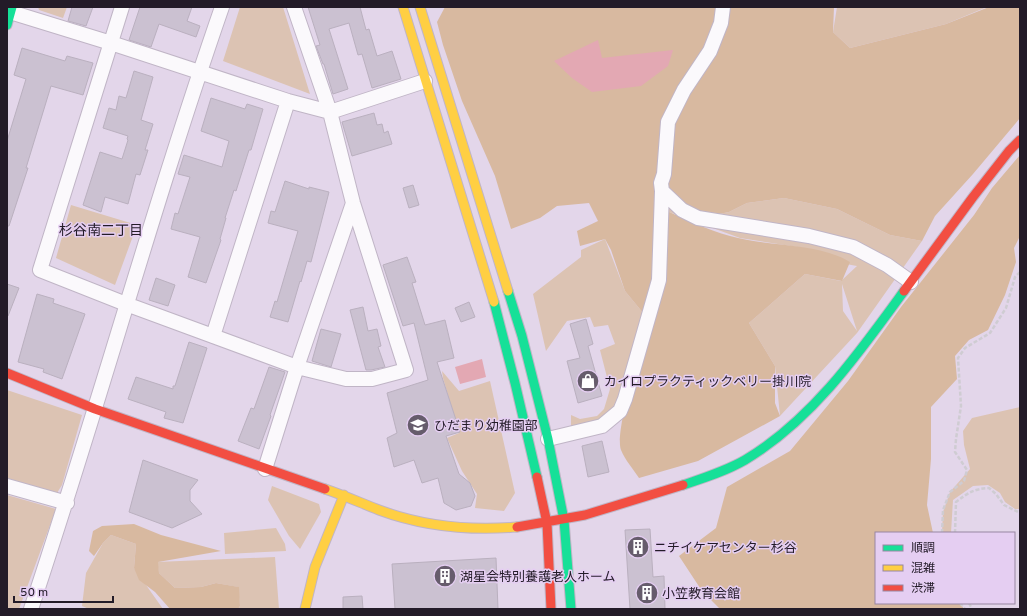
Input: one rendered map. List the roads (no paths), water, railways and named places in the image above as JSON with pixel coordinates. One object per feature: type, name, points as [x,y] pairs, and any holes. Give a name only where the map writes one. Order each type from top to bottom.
[{"type":"street","points":[[122,7],[40,270],[126,304],[297,367],[346,379],[372,379],[406,370],[353,203],[330,112],[294,7]]},
{"type":"street","points":[[31,609],[66,503],[126,304],[199,72],[222,7]]},
{"type":"street","points":[[403,7],[498,319],[515,383],[546,523],[551,609]]},
{"type":"street","points":[[420,7],[522,336],[548,439],[564,520],[571,609]]},
{"type":"street","points":[[548,439],[602,426],[620,411],[626,400],[659,280],[661,183],[664,174],[668,122],[684,90],[710,51],[721,23],[722,7]]},
{"type":"street","points":[[9,14],[111,43],[288,101],[330,112],[425,81]]},
{"type":"street","points":[[213,336],[288,101]]},
{"type":"street","points":[[7,372],[95,409],[265,469],[344,495],[380,510],[428,524],[466,529],[516,527],[564,520],[656,494],[705,478],[744,460],[774,440],[801,417],[865,345],[973,196],[1009,151],[1020,140]]},
{"type":"street","points":[[662,191],[682,210],[698,218],[809,236],[853,247],[887,265],[911,282]]},
{"type":"street","points":[[265,469],[297,367],[353,203]]},
{"type":"street","points":[[7,486],[66,503]]},
{"type":"street","points":[[305,609],[315,567],[344,495]]},
{"type":"place","name":"カイロプラクティックベリー掛川院","points":[[588,381]]},
{"type":"place","name":"ひだまり幼稚園部","points":[[418,425]]},
{"type":"place","name":"ニチイケアセンター杉谷","points":[[638,547]]},
{"type":"place","name":"湖星会特別養護老人ホーム","points":[[445,576]]},
{"type":"place","name":"小笠教育会館","points":[[647,593]]},
{"type":"district","name":"杉谷南二丁目","points":[[101,230]]}]
